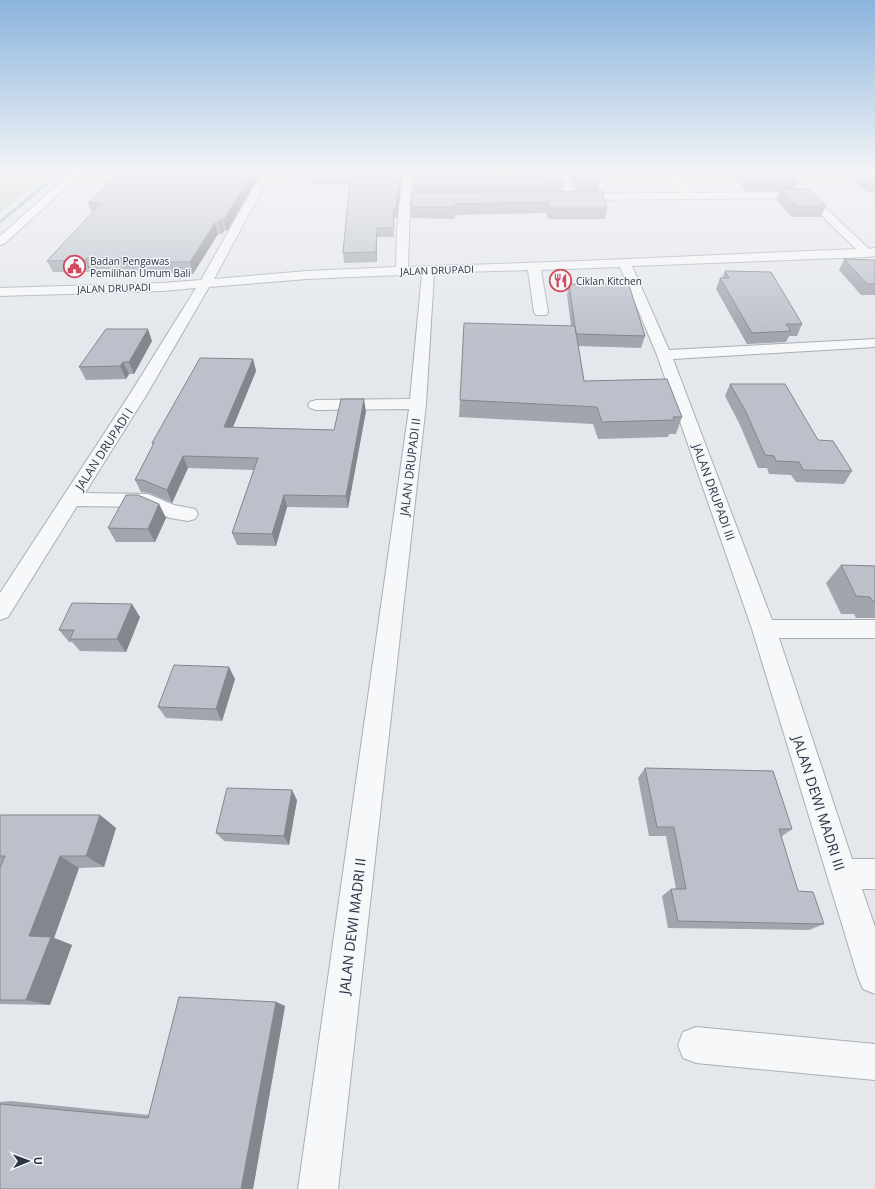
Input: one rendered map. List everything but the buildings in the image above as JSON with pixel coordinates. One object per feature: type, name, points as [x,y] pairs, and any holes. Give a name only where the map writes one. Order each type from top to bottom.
[{"type":"main road","points":[[0,242],[17,225]]},
{"type":"street","name":"JALAN DRUPADI I","points":[[0,611],[146,383],[205,284],[237,225]]},
{"type":"street","points":[[402,271],[403,225]]},
{"type":"street","points":[[841,225],[871,252]]},
{"type":"street","name":"JALAN DRUPADI","points":[[0,292],[205,284],[307,275],[511,268],[871,252]]},
{"type":"street","points":[[507,255],[511,268]]},
{"type":"street","name":"JALAN DRUPADI III","points":[[624,263],[664,355],[764,629]]},
{"type":"street","points":[[534,267],[541,312]]},
{"type":"street","name":"JALAN DRUPADI II","points":[[385,662],[418,404],[428,271]]},
{"type":"street","points":[[664,355],[875,343]]},
{"type":"street","points":[[316,405],[418,404]]},
{"type":"street","points":[[72,499],[148,501],[170,511],[188,514]]},
{"type":"street","points":[[764,629],[875,629]]},
{"type":"street","name":"JALAN DEWI MADRI III","points":[[764,629],[875,977]]},
{"type":"street","name":"JALAN DEWI MADRI II","points":[[318,1189],[385,662]]},
{"type":"street","points":[[842,874],[875,874]]},
{"type":"street","points":[[696,1045],[875,1062]]},
{"type":"place","name":"Badan Pengawas Pemilihan Umum Bali","points":[[75,267]]},
{"type":"place","name":"Ciklan Kitchen","points":[[560,281]]}]
